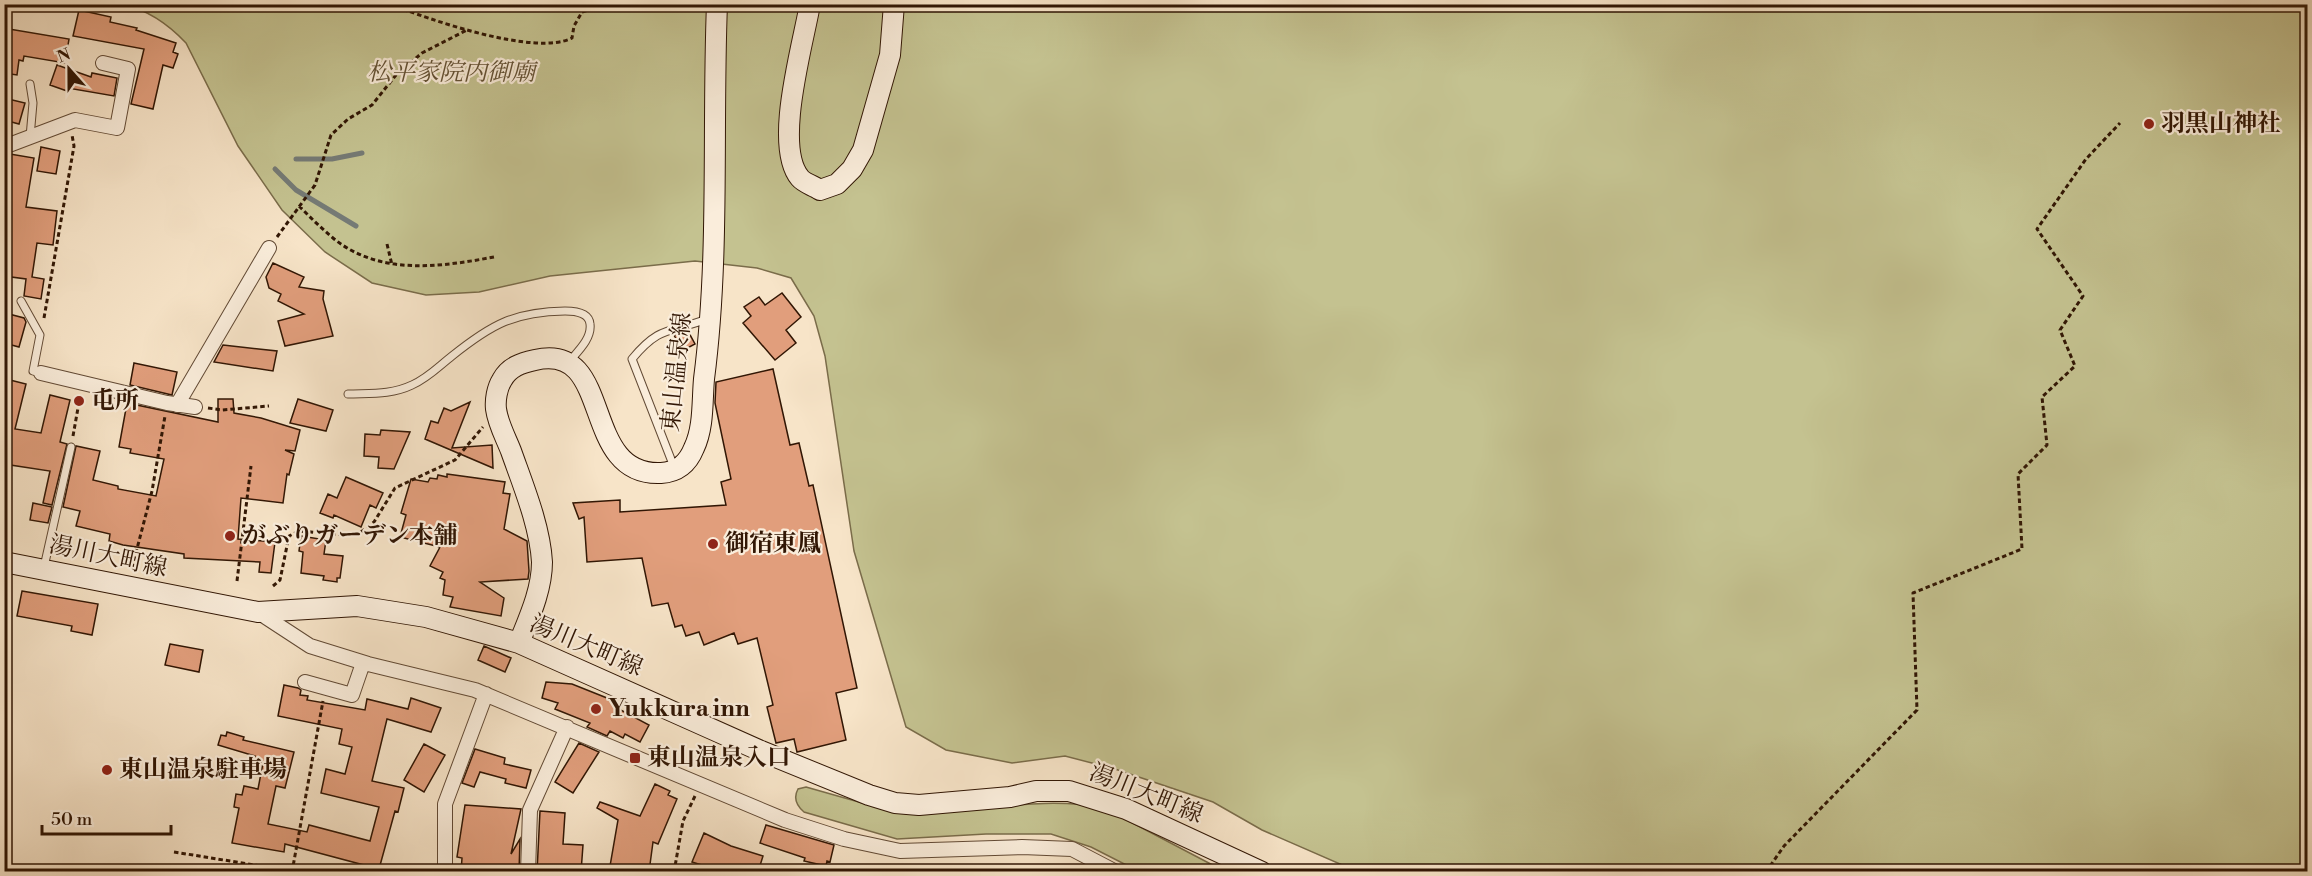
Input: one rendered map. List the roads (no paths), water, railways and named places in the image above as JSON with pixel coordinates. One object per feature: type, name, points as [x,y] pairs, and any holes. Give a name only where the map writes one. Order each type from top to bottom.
[{"type":"main road","name":"東山温泉線","points":[[675,470],[690,456],[701,425],[709,318],[717,4]]},
{"type":"main road","points":[[810,4],[787,130],[789,156],[800,178],[819,190],[837,184],[852,170],[863,150],[890,56],[894,4]]},
{"type":"main road","points":[[519,643],[536,599],[542,564],[539,539],[497,413],[496,405],[501,381],[518,365],[551,358],[568,363],[582,375],[588,386],[609,443],[616,455],[633,468],[648,473],[675,470]]},
{"type":"main road","name":"湯川大町線","points":[[4,562],[258,612],[357,606],[426,616],[519,643],[761,751],[869,795],[919,805],[1010,797],[1036,790],[1070,790],[1126,809],[1262,872]]},
{"type":"street","points":[[4,144],[75,120],[117,128],[128,69],[104,63]]},
{"type":"street","points":[[172,404],[269,248]]},
{"type":"street","points":[[41,373],[172,404],[195,407]]},
{"type":"street","points":[[258,612],[310,646],[363,663],[486,694],[785,820],[900,851],[1022,847],[1072,849],[1116,872]]},
{"type":"street","points":[[305,682],[352,695],[363,663]]},
{"type":"street","points":[[445,872],[446,804],[486,694]]},
{"type":"street","points":[[528,872],[530,810],[567,728]]},
{"type":"lane","points":[[30,84],[33,103],[30,137]]},
{"type":"lane","points":[[21,301],[40,335],[33,371],[41,373]]},
{"type":"lane","points":[[348,394],[390,393],[409,387],[428,377],[492,327],[522,314],[574,311],[585,314],[590,320],[591,331],[568,363]]},
{"type":"lane","points":[[675,470],[632,359],[646,341],[665,329],[683,328],[709,318]]},
{"type":"lane","points":[[43,570],[71,447]]},
{"type":"waterway","points":[[296,159],[332,159],[362,153]]},
{"type":"waterway","points":[[275,169],[296,190],[356,226]]},
{"type":"place","name":"羽黒山神社","points":[[2149,124]]},
{"type":"place","name":"屯所","points":[[79,401]]},
{"type":"place","name":"がぶりガーデン本舗","points":[[230,536]]},
{"type":"place","name":"御宿東鳳","points":[[713,544]]},
{"type":"place","name":"Yukkura inn","points":[[596,709]]},
{"type":"place","name":"東山温泉入口","points":[[635,758]]},
{"type":"place","name":"東山温泉駐車場","points":[[107,770]]},
{"type":"park label","name":"松平家院内御廟","points":[[451,73]]}]
